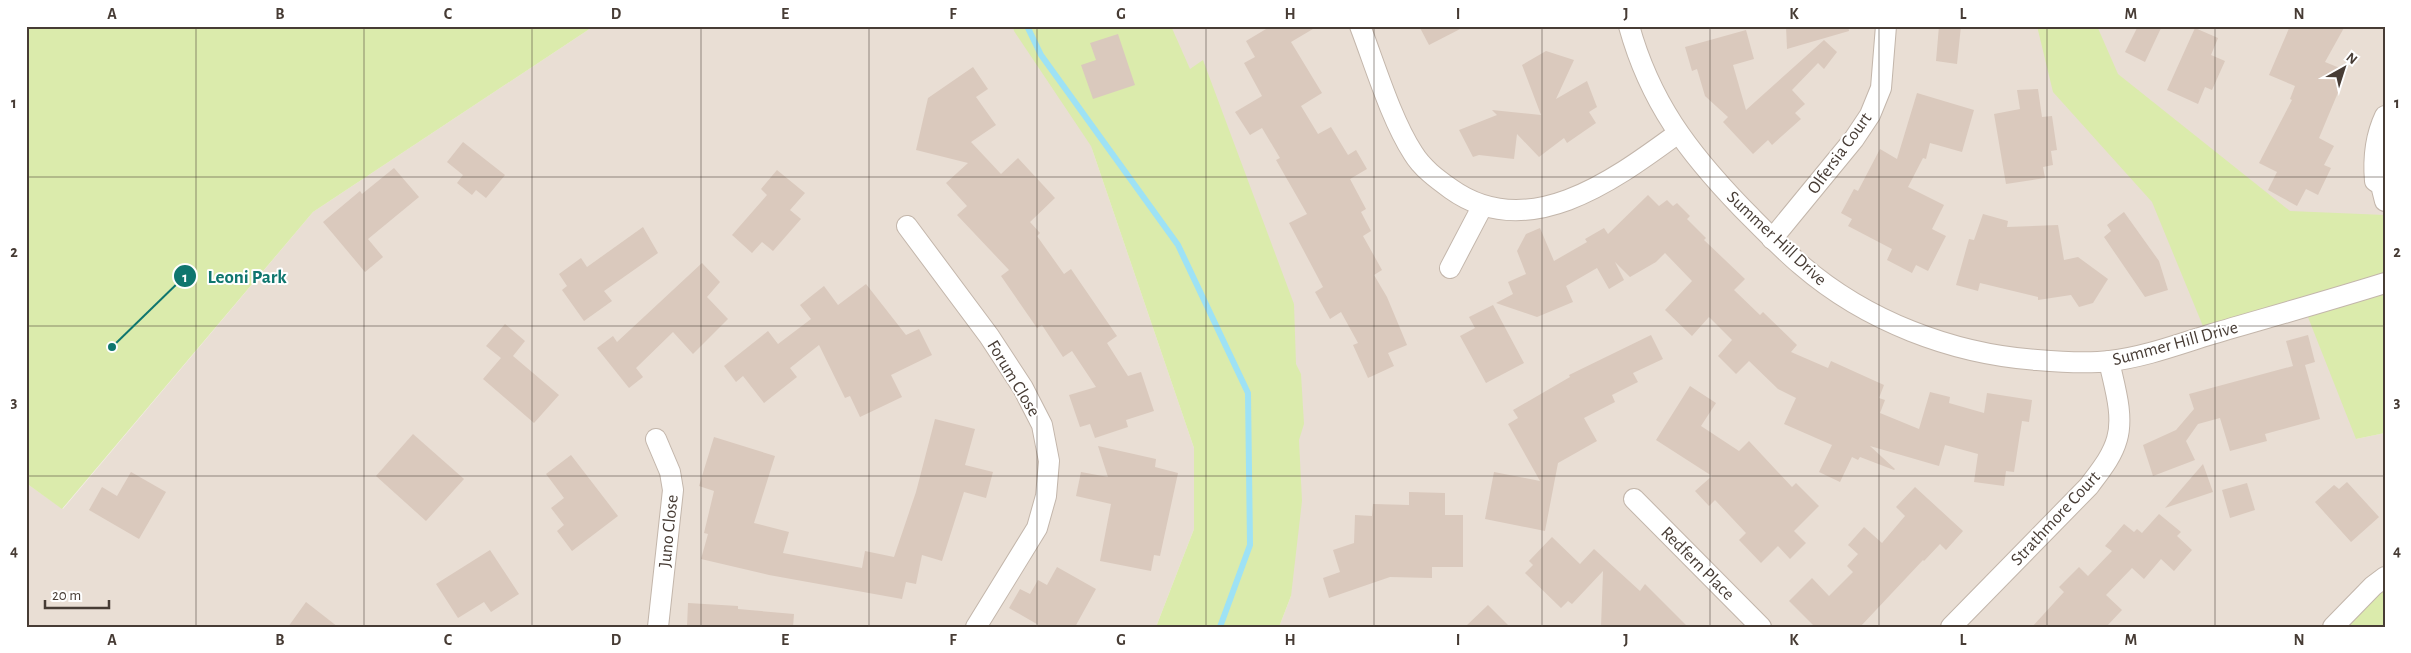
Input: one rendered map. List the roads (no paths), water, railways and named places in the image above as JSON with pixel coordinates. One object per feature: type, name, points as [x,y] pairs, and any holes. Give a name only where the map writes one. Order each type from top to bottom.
[{"type":"street","points":[[1360,26],[1399,126],[1413,154],[1432,176],[1461,196],[1482,207],[1507,211],[1531,210],[1552,206],[1578,197],[1642,159],[1677,134]]},
{"type":"street","name":"Summer Hill Drive","points":[[1629,26],[1637,55],[1653,92],[1677,134],[1719,184],[1772,239],[1802,266],[1834,290],[1876,316],[1927,337],[1967,350],[2013,358],[2058,362],[2109,361],[2155,352],[2385,284]]},
{"type":"street","name":"Olfersia Court","points":[[1772,239],[1854,139],[1870,115],[1880,88],[1886,26]]},
{"type":"street","points":[[2384,189],[2375,181],[2373,163],[2376,141],[2385,116]]},
{"type":"street","points":[[1450,268],[1482,207]]},
{"type":"street","name":"Forum Close","points":[[908,226],[989,336],[1023,388],[1042,425],[1049,461],[1046,496],[1037,528],[976,627]]},
{"type":"street","name":"Strathmore Court","points":[[1951,627],[2089,486],[2107,462],[2118,438],[2118,409],[2109,361]]},
{"type":"street","name":"Juno Close","points":[[656,439],[670,472],[673,490],[658,627]]},
{"type":"street","name":"Redfern Place","points":[[1634,499],[1761,627]]},
{"type":"street","points":[[2333,627],[2373,586],[2385,577]]},
{"type":"waterway","points":[[1027,26],[1041,55],[1178,245],[1248,393],[1250,545],[1220,627]]},
{"type":"place","name":"Leoni Park","points":[[112,347]]}]
